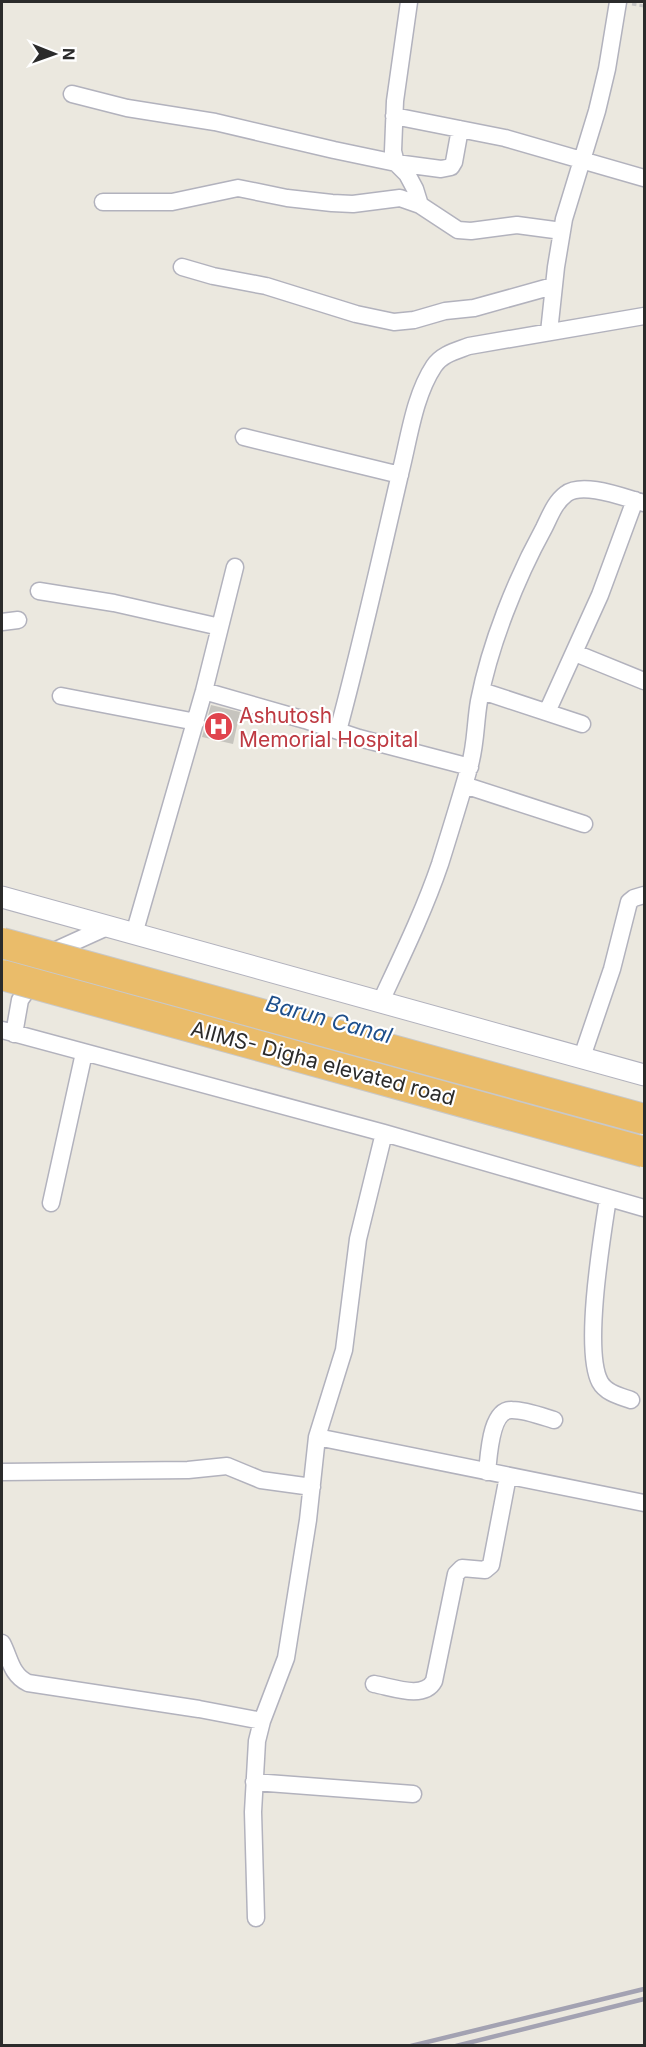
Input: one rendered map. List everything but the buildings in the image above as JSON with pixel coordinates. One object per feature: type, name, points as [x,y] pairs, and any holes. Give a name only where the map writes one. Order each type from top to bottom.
[{"type":"highway","name":"AIIMS- Digha elevated road","points":[[2,943],[645,1119]]},
{"type":"highway","name":"AIIMS- Digha elevated road","points":[[13,984],[645,1152]]},
{"type":"street","points":[[409,2],[394,116],[393,152],[396,163],[412,183],[420,205]]},
{"type":"street","points":[[549,332],[553,286],[562,231],[604,80],[618,2]]},
{"type":"street","points":[[72,94],[127,108],[215,122],[396,163],[441,169],[452,167],[460,129]]},
{"type":"street","points":[[394,116],[505,138],[645,178]]},
{"type":"street","points":[[104,202],[172,202],[238,188],[266,195],[315,202],[353,204],[400,198],[420,205],[459,230],[471,231],[517,225],[562,231]]},
{"type":"street","points":[[182,267],[213,276],[266,286],[356,314],[394,322],[414,320],[445,311],[474,308],[553,286]]},
{"type":"street","points":[[338,731],[358,658],[416,410],[427,379],[436,363],[447,354],[469,346],[645,316]]},
{"type":"street","points":[[244,437],[400,475]]},
{"type":"street","points":[[381,1001],[440,865],[470,766],[482,691],[497,637],[532,549],[559,500],[567,492],[590,489],[640,502],[548,712]]},
{"type":"street","points":[[134,934],[196,722],[235,567]]},
{"type":"street","points":[[39,591],[114,603],[220,627]]},
{"type":"street","points":[[575,653],[645,681]]},
{"type":"street","points":[[204,691],[400,750],[470,766]]},
{"type":"street","points":[[482,691],[582,724]]},
{"type":"street","points":[[61,696],[196,722]]},
{"type":"street","points":[[464,785],[584,824]]},
{"type":"street","points":[[582,1057],[612,969],[629,902],[645,895]]},
{"type":"street","points":[[2,897],[645,1075]]},
{"type":"street","points":[[107,927],[54,951],[13,984],[20,1000],[8,1032],[384,1133],[645,1208]]},
{"type":"street","points":[[51,1203],[84,1053]]},
{"type":"street","points":[[256,1918],[253,1857],[257,1741],[262,1721],[286,1658],[312,1486],[317,1437],[344,1350],[358,1239],[384,1133]]},
{"type":"street","points":[[608,1198],[595,1303],[594,1361],[596,1373],[604,1388],[631,1400]]},
{"type":"street","points":[[487,1472],[495,1424],[502,1412],[512,1410],[554,1419]]},
{"type":"street","points":[[317,1437],[645,1503]]},
{"type":"street","points":[[2,1472],[188,1470],[227,1466],[261,1480],[312,1486]]},
{"type":"street","points":[[374,1684],[414,1691],[424,1691],[431,1687],[456,1574],[462,1568],[485,1570],[491,1565],[508,1476]]},
{"type":"street","points":[[2,1643],[14,1672],[28,1683],[200,1708],[262,1721]]},
{"type":"street","points":[[254,1782],[413,1794]]},
{"type":"railway","points":[[411,2046],[644,1989]]},
{"type":"railway","points":[[456,2046],[644,1999]]},
{"type":"place","name":"Ashutosh Memorial Hospital","points":[[218,727]]},
{"type":"water label","name":"Barun Canal","points":[[329,1019]]}]
